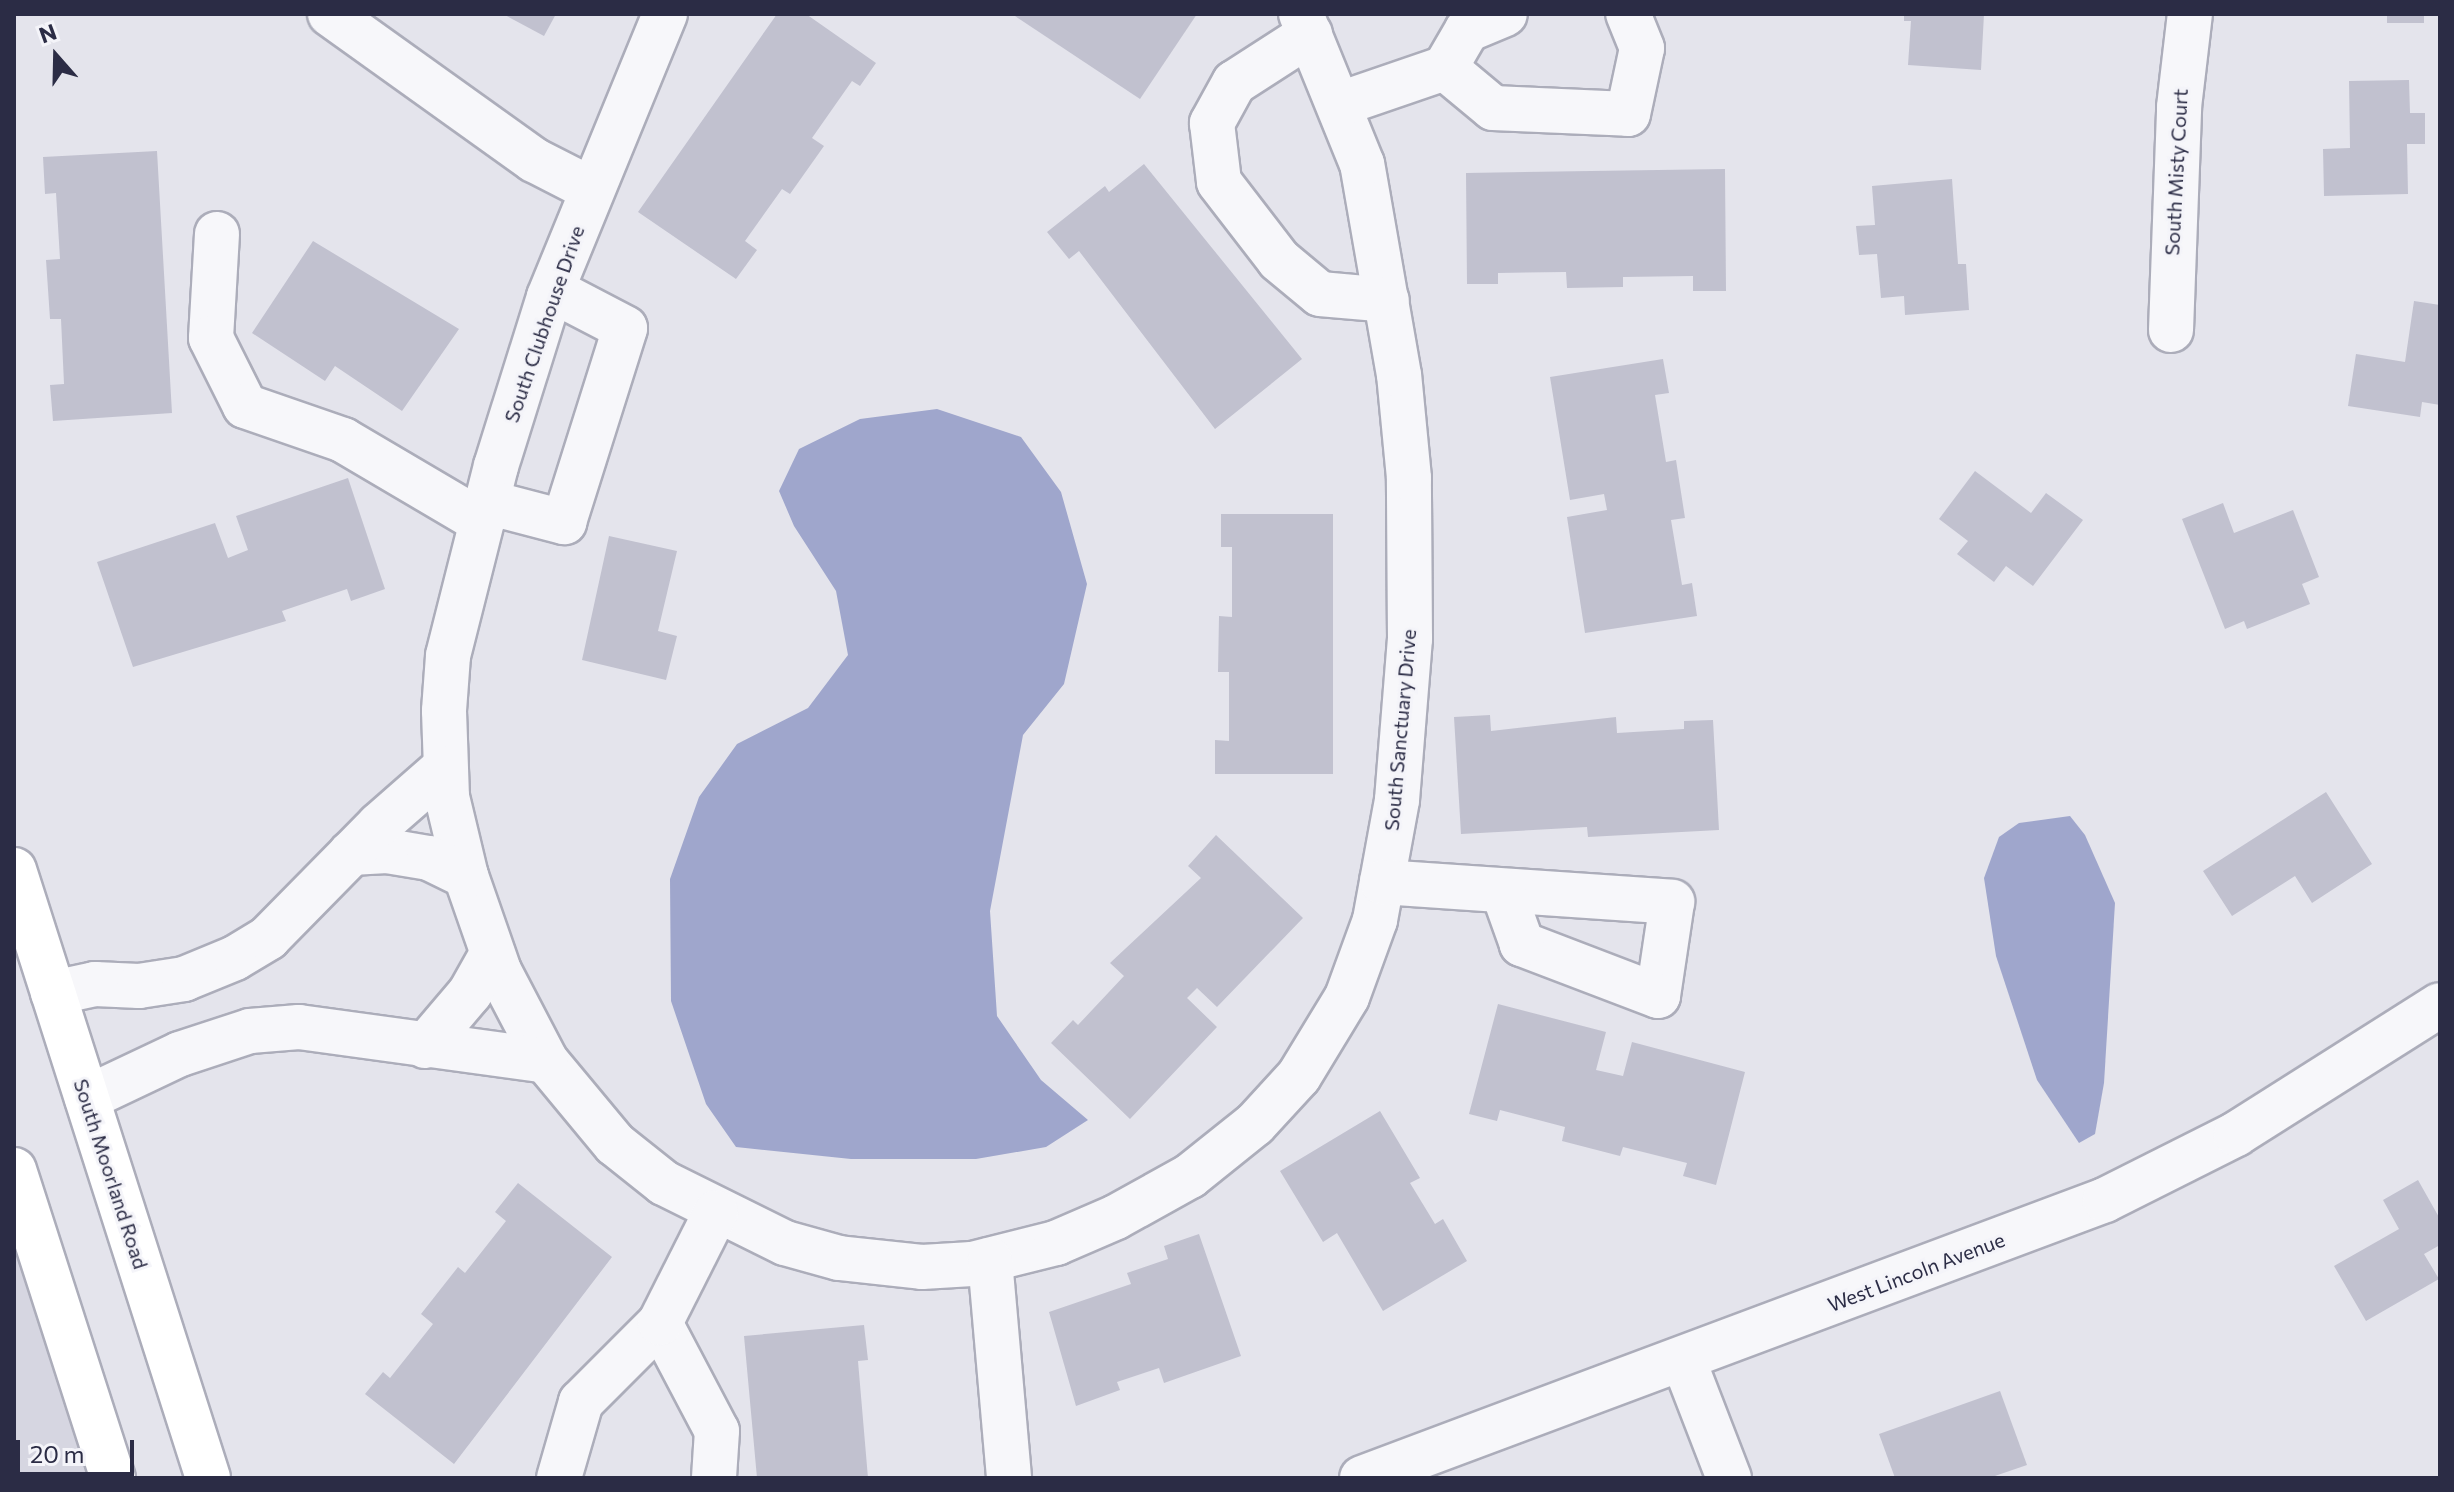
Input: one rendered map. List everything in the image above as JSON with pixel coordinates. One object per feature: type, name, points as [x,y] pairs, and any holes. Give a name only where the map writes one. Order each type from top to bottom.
[{"type":"main road","name":"South Moorland Road","points":[[14,870],[208,1478]]},
{"type":"main road","points":[[14,1170],[113,1478]]},
{"type":"street","points":[[330,14],[534,160],[591,189],[665,14]]},
{"type":"street","points":[[1340,104],[1445,68],[1467,30],[1505,14]]},
{"type":"street","points":[[1445,68],[1493,108],[1628,114],[1642,48],[1628,14]]},
{"type":"street","name":"South Misty Court","points":[[2171,330],[2179,107],[2190,14]]},
{"type":"street","points":[[1305,24],[1234,83],[1212,123],[1219,182],[1279,260],[1320,294],[1387,300]]},
{"type":"street","name":"South Sanctuary Drive","points":[[990,1260],[1056,1243],[1116,1217],[1190,1176],[1255,1124],[1299,1076],[1347,997],[1375,920],[1397,800],[1410,639],[1409,478],[1387,300],[1362,164],[1305,24]]},
{"type":"street","name":"South Clubhouse Drive","points":[[591,189],[552,290],[484,512],[448,656],[444,768],[466,876],[492,954],[546,1061],[615,1144],[664,1183],[716,1212],[785,1243],[839,1258],[922,1267],[990,1260]]},
{"type":"street","points":[[217,234],[211,338],[245,406],[343,440],[484,512],[564,522],[625,328],[552,290]]},
{"type":"street","points":[[53,993],[95,984],[139,986],[184,979],[235,958],[268,938],[351,853],[444,768]]},
{"type":"street","points":[[351,853],[387,851],[429,858],[466,876]]},
{"type":"street","points":[[1382,882],[1503,891]]},
{"type":"street","points":[[425,1046],[470,993],[492,954]]},
{"type":"street","name":"West Lincoln Avenue","points":[[1362,1478],[2105,1200],[2188,1162],[2440,1005]]},
{"type":"street","points":[[87,1098],[180,1054],[250,1031],[299,1027],[425,1046],[510,1052],[546,1061]]},
{"type":"street","points":[[559,1478],[581,1402],[660,1323],[716,1212]]},
{"type":"street","points":[[990,1260],[1009,1478]]},
{"type":"street","points":[[660,1323],[717,1431],[714,1478]]},
{"type":"street","points":[[1683,1359],[1729,1478]]},
{"type":"shaded area","points":[[14,1170],[113,1478],[14,1478]]},
{"type":"water","points":[[937,409],[1021,437],[1061,492],[1087,584],[1064,684],[1023,735],[990,911],[997,1016],[1041,1080],[1088,1120],[1046,1147],[976,1159],[851,1159],[736,1147],[706,1104],[671,1001],[670,879],[699,797],[737,744],[808,708],[848,655],[836,591],[794,526],[779,491],[799,449],[860,419]]},
{"type":"water","points":[[2070,816],[2085,835],[2115,903],[2104,1083],[2095,1134],[2079,1143],[2037,1080],[1996,956],[1984,878],[1999,837],[2019,823]]},
{"type":"building","points":[[503,14],[556,14],[544,36]]},
{"type":"building","points":[[777,14],[806,14],[876,63],[860,86],[852,81],[812,138],[824,146],[790,194],[782,189],[745,241],[757,250],[736,279],[638,212]]},
{"type":"building","points":[[1012,14],[1197,14],[1140,99]]},
{"type":"building","points":[[1904,14],[1984,14],[1981,70],[1908,65],[1911,21],[1904,21]]},
{"type":"building","points":[[2387,14],[2424,14],[2424,23],[2387,23]]},
{"type":"building","points":[[2409,80],[2410,113],[2425,113],[2425,144],[2407,144],[2408,194],[2324,196],[2323,149],[2350,148],[2349,81]]},
{"type":"building","points":[[157,151],[172,413],[53,421],[50,385],[64,384],[61,319],[50,319],[46,260],[60,259],[56,193],[45,194],[43,157]]},
{"type":"building","points":[[1144,164],[1302,359],[1215,429],[1079,251],[1069,259],[1047,232],[1105,186],[1109,192]]},
{"type":"building","points":[[1725,169],[1726,291],[1693,291],[1693,276],[1623,277],[1623,287],[1567,288],[1566,272],[1498,273],[1498,284],[1467,284],[1466,173]]},
{"type":"building","points":[[1952,179],[1958,264],[1966,264],[1969,310],[1905,315],[1904,296],[1881,298],[1877,254],[1859,255],[1856,226],[1875,225],[1872,186]]},
{"type":"building","points":[[313,241],[459,329],[402,411],[335,366],[325,381],[252,333]]},
{"type":"building","points":[[2414,301],[2440,305],[2440,405],[2422,402],[2420,417],[2348,406],[2356,354],[2405,362]]},
{"type":"building","points":[[1663,359],[1669,393],[1655,395],[1666,462],[1676,460],[1685,518],[1671,520],[1682,585],[1692,583],[1697,616],[1585,633],[1567,517],[1607,510],[1604,494],[1570,500],[1550,377]]},
{"type":"building","points":[[1975,471],[2031,513],[2046,493],[2083,520],[2033,586],[2006,566],[1994,582],[1957,554],[1968,541],[1939,519]]},
{"type":"building","points":[[348,478],[385,589],[351,601],[347,589],[282,611],[286,621],[133,667],[97,562],[215,523],[228,558],[248,550],[236,516]]},
{"type":"building","points":[[2223,503],[2234,533],[2293,510],[2319,577],[2302,584],[2310,604],[2247,629],[2244,621],[2225,629],[2182,519]]},
{"type":"building","points":[[1221,514],[1333,514],[1333,774],[1215,774],[1215,740],[1229,741],[1229,672],[1218,672],[1219,616],[1232,617],[1232,547],[1221,547]]},
{"type":"building","points":[[609,536],[677,551],[658,631],[677,636],[666,680],[582,660]]},
{"type":"building","points":[[1490,715],[1491,731],[1616,717],[1617,733],[1684,729],[1684,721],[1713,720],[1719,830],[1588,837],[1587,827],[1461,834],[1454,717]]},
{"type":"building","points":[[2326,792],[2372,864],[2312,903],[2295,876],[2232,916],[2203,871]]},
{"type":"building","points":[[1216,835],[1303,918],[1217,1007],[1197,988],[1187,998],[1217,1027],[1130,1119],[1051,1043],[1073,1020],[1078,1025],[1124,976],[1110,963],[1201,878],[1188,866]]},
{"type":"building","points":[[1498,1004],[1606,1032],[1596,1070],[1623,1076],[1632,1042],[1745,1072],[1716,1185],[1683,1176],[1687,1163],[1623,1147],[1620,1156],[1562,1141],[1565,1127],[1500,1110],[1497,1121],[1469,1114]]},
{"type":"building","points":[[1380,1111],[1420,1178],[1410,1183],[1435,1224],[1443,1219],[1467,1261],[1383,1311],[1337,1233],[1323,1242],[1280,1171]]},
{"type":"building","points":[[2418,1180],[2440,1219],[2440,1245],[2424,1254],[2439,1279],[2366,1321],[2334,1266],[2399,1229],[2383,1200]]},
{"type":"building","points":[[518,1183],[612,1257],[454,1464],[365,1394],[383,1372],[390,1378],[433,1324],[421,1314],[458,1267],[465,1273],[506,1221],[495,1212]]},
{"type":"building","points":[[1199,1234],[1241,1356],[1164,1383],[1159,1368],[1117,1382],[1120,1390],[1076,1406],[1049,1312],[1131,1284],[1127,1273],[1168,1259],[1164,1246]]},
{"type":"building","points":[[864,1325],[868,1360],[858,1361],[868,1478],[757,1478],[744,1336]]},
{"type":"building","points":[[2000,1391],[2027,1465],[1989,1478],[1895,1478],[1879,1434]]}]
